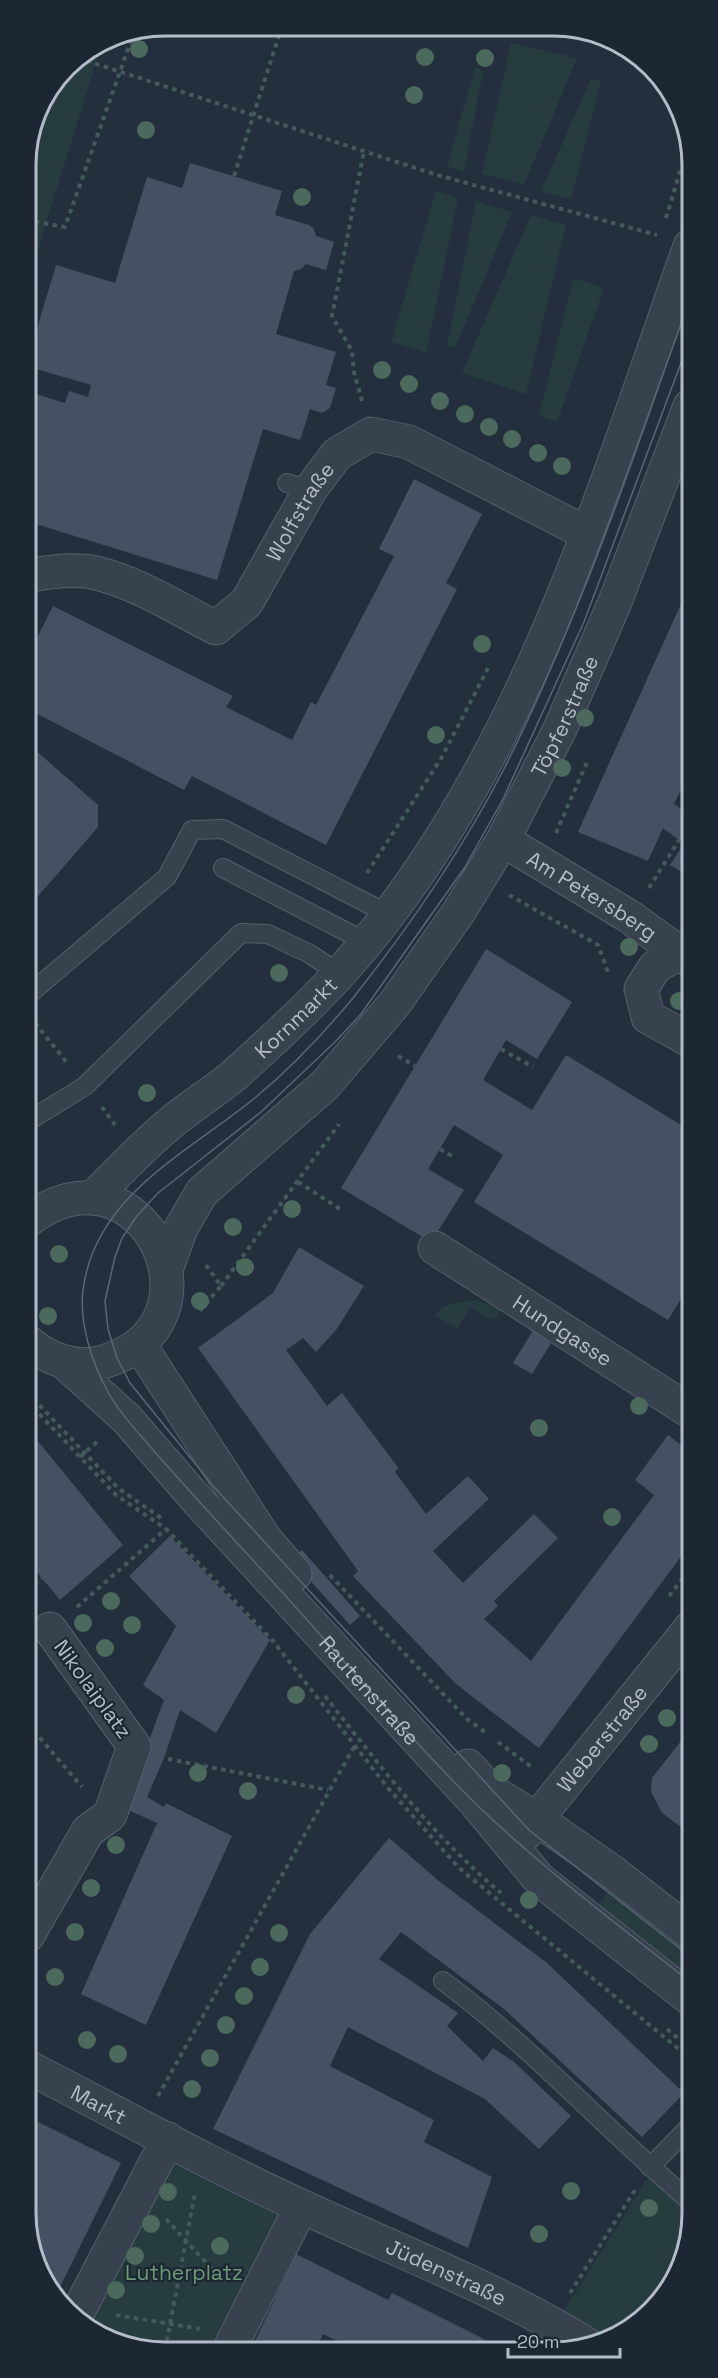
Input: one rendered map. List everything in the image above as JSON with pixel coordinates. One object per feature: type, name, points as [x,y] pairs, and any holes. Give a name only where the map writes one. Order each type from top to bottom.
[{"type":"street","points":[[371,434],[409,442],[586,533],[675,241]]},
{"type":"street","name":"Töpferstraße","points":[[167,1267],[181,1228],[202,1192],[326,1084],[395,1003],[458,913],[503,840],[560,729],[615,602],[682,427]]},
{"type":"street","name":"Wolfstraße","points":[[36,574],[95,572],[136,588],[216,628],[247,602],[299,487],[337,454],[371,434]]},
{"type":"street","name":"Kornmarkt","points":[[93,1198],[170,1124],[230,1078],[339,973],[387,914],[461,806],[484,768],[536,661],[586,533]]},
{"type":"street","name":"Am Petersberg","points":[[503,840],[630,917],[682,955]]},
{"type":"street","name":"Am Petersberg","points":[[682,958],[655,967],[641,990],[648,1017],[682,1036]]},
{"type":"street","points":[[36,1215],[47,1207],[68,1200],[93,1198],[120,1206],[137,1216],[157,1241],[167,1267],[166,1297],[157,1322],[139,1344],[117,1358],[96,1364],[64,1362],[50,1357],[36,1347]]},
{"type":"street","name":"Hundgasse","points":[[435,1248],[682,1406]]},
{"type":"street","name":"Rautenstraße","points":[[139,1344],[265,1539],[491,1791],[538,1820],[610,1870],[682,1926]]},
{"type":"street","name":"Rautenstraße","points":[[64,1362],[127,1419],[198,1501],[476,1803],[539,1879],[682,1992]]},
{"type":"street","name":"Nikolaiplatz","points":[[36,1921],[88,1831],[110,1815],[134,1746],[50,1629]]},
{"type":"street","name":"Weberstraße","points":[[512,1848],[538,1820],[682,1639]]},
{"type":"street","name":"Markt","points":[[36,2071],[156,2132]]},
{"type":"street","points":[[80,2309],[141,2192],[156,2132],[301,2207],[239,2331]]},
{"type":"street","name":"Jüdenstraße","points":[[301,2207],[402,2250],[552,2323],[579,2340]]},
{"type":"lane","points":[[36,988],[167,877],[192,830],[223,829],[387,914]]},
{"type":"lane","points":[[223,868],[366,942]]},
{"type":"lane","points":[[36,1116],[85,1086],[241,933],[268,934],[308,953],[339,973]]},
{"type":"lane","points":[[443,1981],[495,2020],[682,2194]]},
{"type":"lane","points":[[650,2167],[682,2134]]},
{"type":"path","points":[[234,176],[279,36]]},
{"type":"path","points":[[36,222],[65,227],[131,40]]},
{"type":"path","points":[[88,61],[448,178],[675,241]]},
{"type":"path","points":[[364,151],[332,316],[352,351],[354,372],[371,434]]},
{"type":"path","points":[[630,917],[679,840]]},
{"type":"path","points":[[36,1024],[65,1060]]},
{"type":"path","points":[[501,1049],[533,1067]]},
{"type":"path","points":[[406,1062],[415,1066]]},
{"type":"path","points":[[99,1104],[121,1133]]},
{"type":"path","points":[[440,1149],[454,1157]]},
{"type":"path","points":[[298,1182],[340,1209]]},
{"type":"path","points":[[36,1411],[116,1495],[166,1529],[273,1641],[388,1788],[459,1868],[682,2052]]},
{"type":"path","points":[[50,1629],[171,1524]]},
{"type":"path","points":[[323,1567],[467,1719],[486,1733]]},
{"type":"path","points":[[36,1583],[42,1578]]},
{"type":"path","points":[[36,1733],[81,1786]]},
{"type":"path","points":[[495,1740],[561,1790]]},
{"type":"path","points":[[156,2132],[328,1790],[355,1745]]},
{"type":"path","points":[[134,1746],[164,1758],[328,1790]]},
{"type":"path","points":[[167,2342],[203,2157]]},
{"type":"path","points":[[552,2323],[650,2167]]},
{"type":"path","points":[[141,2192],[186,2241],[239,2331]]},
{"type":"path","points":[[84,2313],[239,2331]]},
{"type":"green space","points":[[511,43],[577,58],[524,185],[482,174]]},
{"type":"green space","points":[[98,55],[38,249],[36,249],[36,157],[40,132],[49,108],[68,80]]},
{"type":"green space","points":[[475,68],[483,71],[464,172],[447,166]]},
{"type":"green space","points":[[591,79],[601,80],[571,199],[541,191]]},
{"type":"green space","points":[[436,191],[458,198],[426,353],[391,342]]},
{"type":"green space","points":[[476,201],[512,212],[455,348],[447,345]]},
{"type":"green space","points":[[531,215],[566,225],[526,394],[462,373]]},
{"type":"green space","points":[[573,278],[604,288],[557,422],[539,416]]},
{"type":"green space","points":[[470,1300],[502,1307],[494,1321],[470,1307],[457,1328],[434,1315],[444,1306]]},
{"type":"green space","points":[[612,1887],[682,1941],[682,1984],[592,1914]]},
{"type":"green space","name":"Lutherplatz","points":[[168,2139],[301,2207],[233,2342],[140,2340],[108,2329],[80,2309]]},
{"type":"green space","points":[[651,2173],[682,2199],[682,2221],[678,2246],[669,2270],[660,2285],[650,2298],[631,2315],[610,2329],[594,2335],[586,2338],[558,2320]]},
{"type":"building","points":[[190,163],[282,191],[275,215],[309,225],[314,229],[316,236],[334,242],[326,270],[306,264],[294,271],[276,334],[336,352],[326,385],[336,388],[330,408],[322,413],[310,409],[300,440],[263,429],[217,580],[36,524],[36,394],[65,403],[69,391],[88,397],[91,385],[36,369],[36,332],[56,265],[115,283],[147,177],[182,188]]},
{"type":"building","points":[[414,479],[482,514],[446,583],[457,589],[326,845],[192,776],[184,790],[36,713],[36,640],[53,606],[233,696],[226,707],[292,740],[311,702],[316,705],[394,556],[379,549]]},
{"type":"building","points":[[682,602],[682,788],[674,804],[682,810],[682,842],[663,828],[648,861],[578,832]]},
{"type":"building","points":[[36,751],[98,805],[98,827],[36,899]]},
{"type":"building","points":[[682,847],[682,872],[670,865]]},
{"type":"building","points":[[486,949],[572,1002],[537,1059],[506,1040],[483,1080],[532,1110],[566,1055],[682,1126],[682,1297],[668,1320],[474,1202],[503,1155],[454,1125],[428,1169],[464,1190],[431,1242],[341,1188]]},
{"type":"building","points":[[299,1247],[364,1286],[336,1330],[316,1352],[303,1338],[286,1350],[327,1406],[342,1393],[397,1466],[395,1472],[426,1514],[468,1476],[489,1499],[433,1551],[463,1583],[534,1514],[558,1538],[494,1601],[498,1606],[484,1619],[531,1661],[654,1495],[635,1480],[668,1435],[682,1445],[682,1555],[539,1748],[456,1684],[353,1576],[358,1571],[198,1348],[273,1293]]},
{"type":"building","points":[[534,1329],[553,1340],[532,1374],[513,1363]]},
{"type":"building","points":[[36,1439],[123,1545],[60,1600],[36,1571]]},
{"type":"building","points":[[170,1536],[270,1640],[216,1733],[180,1710],[164,1758],[147,1797],[164,1807],[166,1803],[232,1836],[146,2025],[81,1994],[157,1823],[124,1808],[164,1700],[143,1685],[176,1626],[129,1576]]},
{"type":"building","points":[[302,1550],[360,1616],[350,1625],[291,1559]]},
{"type":"building","points":[[682,1740],[682,1828],[662,1813],[651,1792],[652,1778]]},
{"type":"building","points":[[389,1838],[439,1881],[547,1963],[682,2091],[682,2095],[642,2137],[504,2009],[401,1932],[379,1959],[458,2013],[447,2026],[483,2061],[493,2048],[514,2062],[571,2116],[539,2149],[485,2099],[348,2027],[330,2066],[434,2120],[424,2142],[492,2177],[468,2248],[213,2129],[310,1934]]},
{"type":"building","points":[[36,2121],[121,2163],[60,2287],[49,2270],[38,2238]]},
{"type":"building","points":[[296,2254],[388,2300],[392,2293],[484,2339],[483,2342],[339,2342],[323,2334],[319,2342],[255,2342]]},
{"type":"tram line","points":[[682,322],[604,536],[557,653],[505,767],[472,828],[395,943],[353,998],[319,1037],[256,1097],[175,1157],[125,1202],[106,1228],[91,1257],[82,1303],[88,1342],[108,1392],[130,1423],[180,1481],[395,1719],[478,1806],[556,1875],[682,1975]]},
{"type":"tram line","points":[[682,360],[584,622],[503,799],[465,867],[361,1014],[336,1041],[261,1112],[158,1193],[137,1216],[122,1238],[115,1257],[105,1301],[108,1329],[117,1358],[130,1383],[214,1487],[529,1830],[682,1950]]}]
